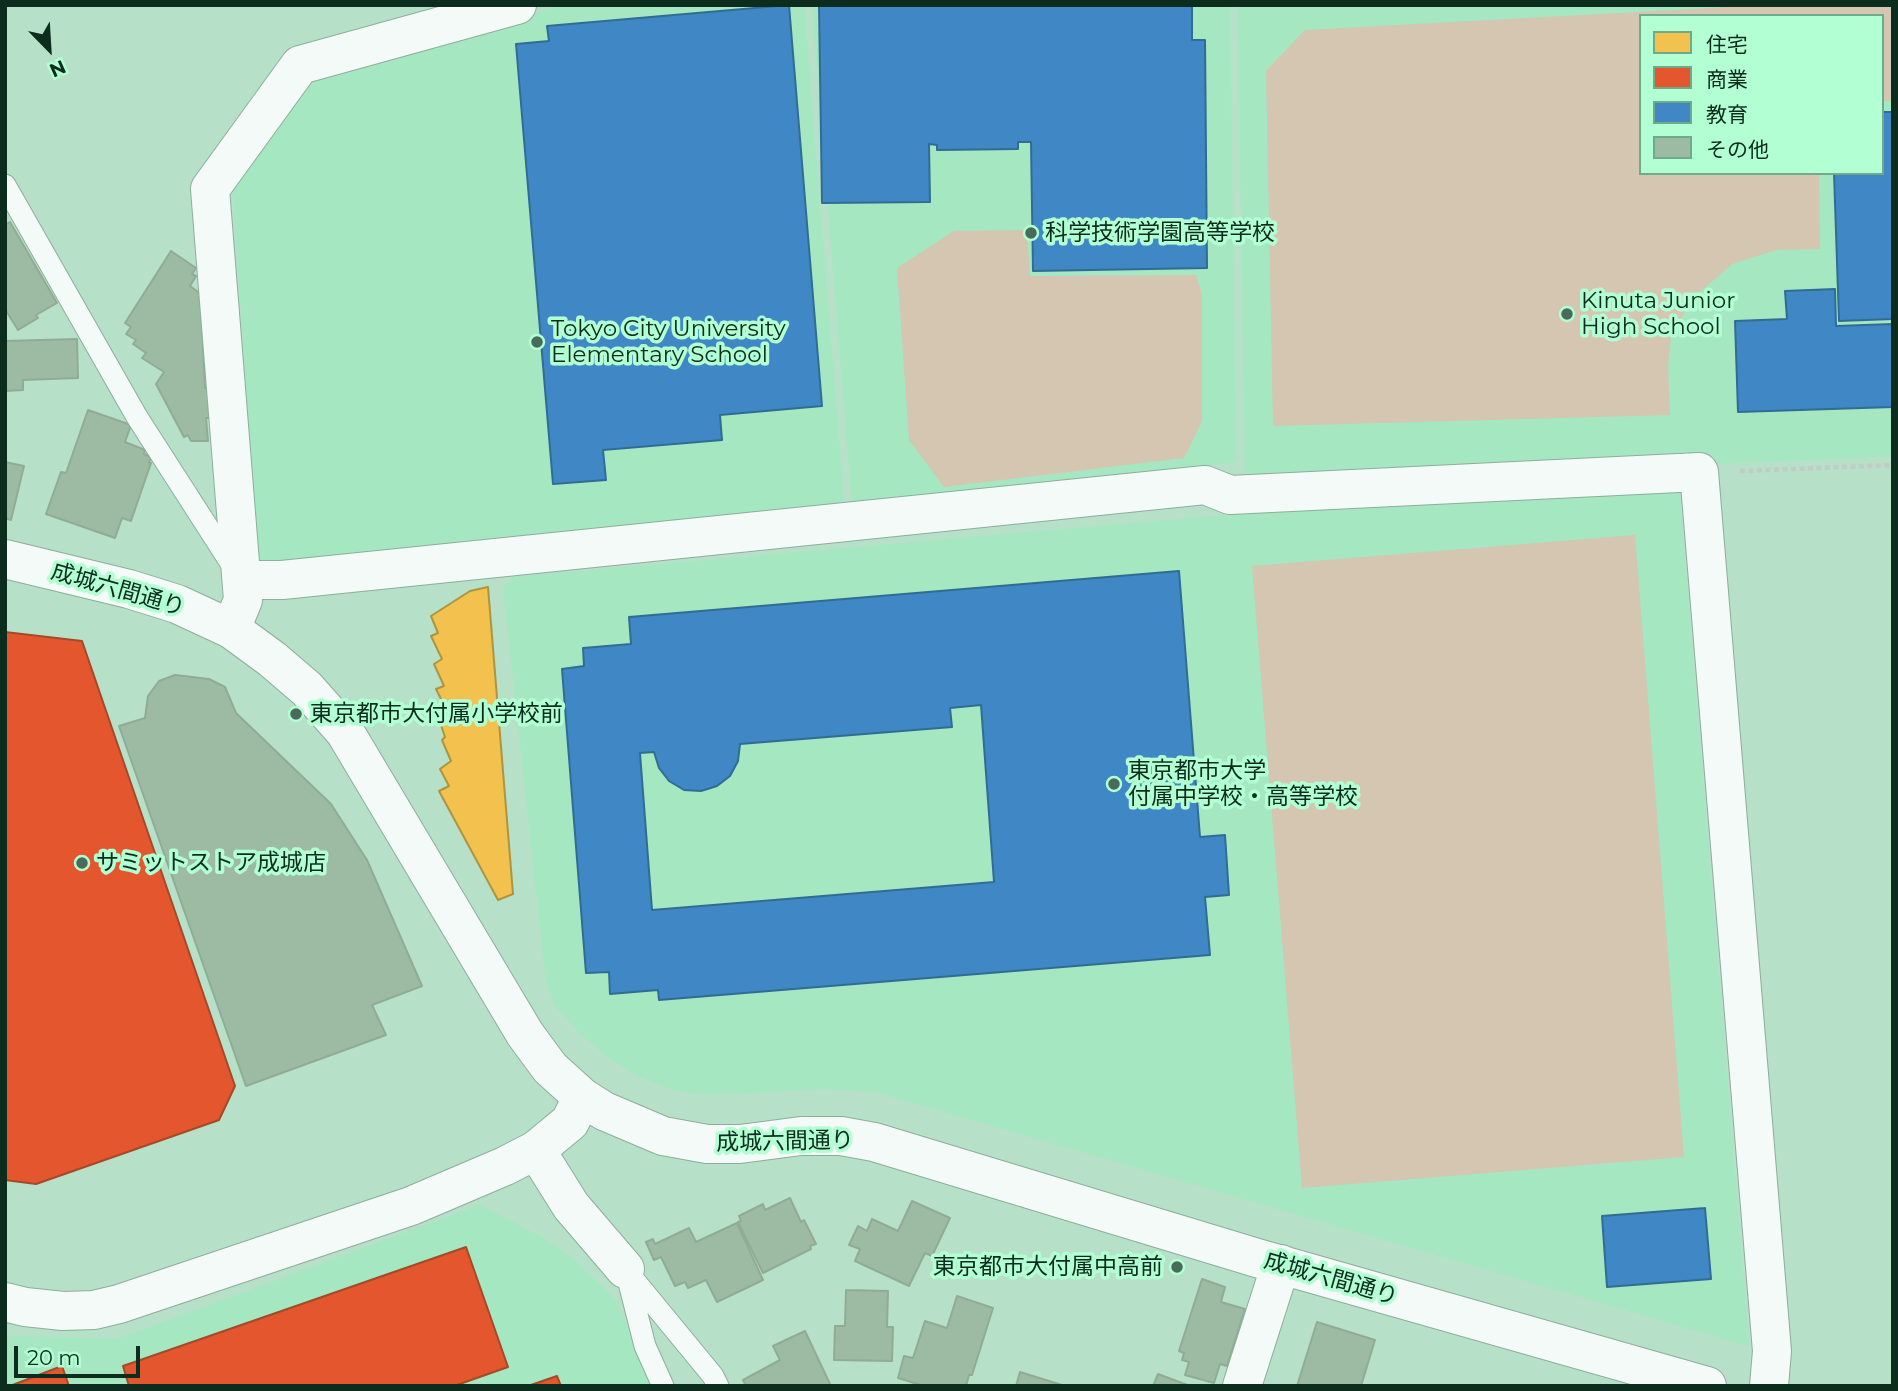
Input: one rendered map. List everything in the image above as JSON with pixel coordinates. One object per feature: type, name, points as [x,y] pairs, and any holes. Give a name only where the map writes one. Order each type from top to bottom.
[{"type":"street","points":[[231,629],[243,600],[210,189],[300,65],[517,5]]},
{"type":"street","points":[[242,580],[282,580],[1205,485],[1230,495],[1699,472],[1771,1337],[1769,1386]]},
{"type":"street","name":"成城六間通り","points":[[5,559],[130,589],[177,604],[231,629],[307,689],[345,732],[525,1034],[550,1068],[582,1097],[604,1111],[663,1136],[707,1144],[740,1144],[801,1136],[841,1136],[874,1142],[1281,1264],[1707,1386]]},
{"type":"street","points":[[5,1301],[25,1307],[63,1311],[94,1310],[411,1206],[536,1150],[570,1122],[582,1097]]},
{"type":"street","points":[[536,1150],[571,1206],[625,1269]]},
{"type":"street","points":[[1242,1386],[1281,1264]]},
{"type":"lane","points":[[5,185],[137,417],[242,580]]},
{"type":"lane","points":[[625,1269],[645,1346],[663,1386]]},
{"type":"lane","points":[[625,1269],[719,1386]]},
{"type":"path","points":[[1699,472],[1893,465]]},
{"type":"shaded area","name":"Tokyo City University Elementary School","points":[[563,5],[804,5],[844,504],[258,565],[232,179],[295,85]]},
{"type":"shaded area","name":"科学技術学園高等学校","points":[[812,5],[1230,5],[1236,462],[852,504]]},
{"type":"shaded area","name":"Kinuta Junior High School","points":[[1238,5],[1893,5],[1893,456],[1245,484]]},
{"type":"shaded area","name":"Kinuta Junior High School","points":[[1765,5],[1893,5],[1893,101],[1884,101],[1884,14],[1639,14],[1639,175],[1819,175],[1820,249],[1776,250],[1732,264],[1693,298],[1671,336],[1668,367],[1670,415],[1273,426],[1266,71],[1305,30]]},
{"type":"shaded area","points":[[1027,230],[1030,276],[1196,275],[1202,294],[1202,421],[1184,458],[944,487],[909,440],[897,268],[954,231]]},
{"type":"shaded area","name":"東京都市大学 付属中学校・高等学校","points":[[1679,485],[1749,1346],[876,1092],[821,1089],[707,1095],[673,1090],[636,1075],[606,1056],[555,1006],[546,981],[503,588],[512,577],[1250,513]]},
{"type":"shaded area","points":[[1635,535],[1684,1157],[1302,1188],[1252,566]]},
{"type":"shaded area","points":[[479,1205],[542,1237],[570,1256],[616,1300],[654,1386],[5,1386],[5,1336],[118,1339]]},
{"type":"building: 住宅","points":[[488,587],[513,894],[498,900],[439,791],[449,786],[440,769],[451,761],[442,740],[445,737],[438,716],[447,711],[436,689],[444,686],[434,664],[442,659],[431,636],[438,633],[431,616],[470,591]]},
{"type":"building: 商業","name":"サミットストア成城店","points":[[5,632],[82,641],[235,1086],[219,1120],[36,1184],[5,1180]]},
{"type":"building: 商業","points":[[466,1247],[508,1367],[454,1386],[129,1386],[123,1366]]},
{"type":"building: 商業","points":[[62,1366],[69,1386],[10,1386]]},
{"type":"building: 商業","points":[[557,1376],[561,1386],[528,1386]]},
{"type":"building: 教育","points":[[789,5],[822,406],[720,415],[722,440],[603,450],[606,480],[553,484],[516,44],[549,41],[547,26]]},
{"type":"building: 教育","points":[[819,5],[1192,5],[1192,40],[1205,40],[1207,268],[1033,271],[1031,142],[1018,142],[1018,149],[937,150],[937,145],[929,144],[930,202],[822,203]]},
{"type":"building: 教育","points":[[1884,112],[1893,112],[1893,319],[1839,321],[1834,175],[1884,175]]},
{"type":"building: 教育","points":[[1835,289],[1836,326],[1893,324],[1893,407],[1738,412],[1735,321],[1787,319],[1785,291]]},
{"type":"building: 教育","points":[[1179,571],[1200,837],[1225,835],[1229,895],[1205,897],[1210,955],[659,1000],[658,990],[610,994],[609,972],[586,973],[562,669],[584,666],[583,648],[631,644],[629,617]],"holes":[[[981,705],[994,882],[652,910],[640,753],[654,752],[659,768],[669,781],[684,790],[701,791],[717,786],[730,776],[738,761],[740,744],[952,727],[950,708]]]},
{"type":"building: 教育","points":[[1705,1208],[1711,1279],[1607,1287],[1602,1216]]},
{"type":"building: その他","points":[[10,222],[57,303],[18,330],[5,309],[5,225]]},
{"type":"building: その他","points":[[171,251],[196,268],[192,274],[196,276],[190,286],[201,294],[199,298],[205,388],[209,389],[212,418],[206,418],[208,441],[191,441],[188,435],[184,437],[156,384],[164,372],[142,358],[146,353],[133,344],[136,340],[126,334],[131,327],[125,323]]},
{"type":"building: その他","points":[[77,339],[78,378],[23,380],[23,390],[5,391],[5,341]]},
{"type":"building: その他","points":[[88,410],[131,425],[125,442],[145,450],[144,454],[151,457],[131,521],[122,518],[115,538],[46,514],[61,472],[66,473]]},
{"type":"building: その他","points":[[5,462],[24,466],[11,520],[5,518]]},
{"type":"building: その他","points":[[175,675],[209,679],[225,687],[236,713],[331,804],[367,860],[422,986],[372,1005],[386,1035],[246,1086],[119,726],[145,718],[148,696],[159,681]]},
{"type":"building: その他","points":[[790,1198],[801,1222],[804,1220],[816,1244],[763,1273],[738,1222],[741,1221],[739,1216],[763,1204],[765,1210]]},
{"type":"building: その他","points":[[912,1201],[950,1218],[932,1256],[925,1253],[909,1286],[855,1261],[860,1249],[849,1245],[858,1226],[867,1231],[872,1219],[898,1231]]},
{"type":"building: その他","points":[[737,1223],[763,1280],[717,1302],[706,1280],[688,1288],[685,1282],[675,1286],[661,1257],[654,1260],[646,1242],[653,1239],[655,1244],[689,1228],[696,1242]]},
{"type":"building: その他","points":[[1202,1279],[1225,1287],[1221,1302],[1245,1309],[1227,1366],[1220,1364],[1214,1383],[1185,1375],[1189,1362],[1182,1360],[1184,1353],[1179,1351]]},
{"type":"building: その他","points":[[846,1290],[888,1291],[887,1327],[893,1327],[892,1361],[834,1360],[835,1326],[845,1326]]},
{"type":"building: その他","points":[[957,1296],[993,1308],[966,1386],[924,1386],[898,1378],[904,1356],[913,1358],[925,1321],[947,1328]]},
{"type":"building: その他","points":[[1317,1322],[1375,1340],[1361,1386],[1297,1386]]},
{"type":"building: その他","points":[[805,1331],[830,1384],[746,1386],[743,1380],[780,1360],[773,1346]]},
{"type":"building: その他","points":[[1020,1372],[1065,1386],[1016,1386]]},
{"type":"building: その他","points":[[1158,1374],[1190,1386],[1153,1386]]},
{"type":"place","name":"科学技術学園高等学校","points":[[1031,233]]},
{"type":"place","name":"Kinuta Junior High School","points":[[1567,314]]},
{"type":"place","name":"Tokyo City University Elementary School","points":[[537,342]]},
{"type":"place","name":"東京都市大付属小学校前","points":[[296,714]]},
{"type":"place","name":"東京都市大学 付属中学校・高等学校","points":[[1114,784]]},
{"type":"place","name":"サミットストア成城店","points":[[82,863]]},
{"type":"place","name":"東京都市大付属中高前","points":[[1177,1267]]}]
